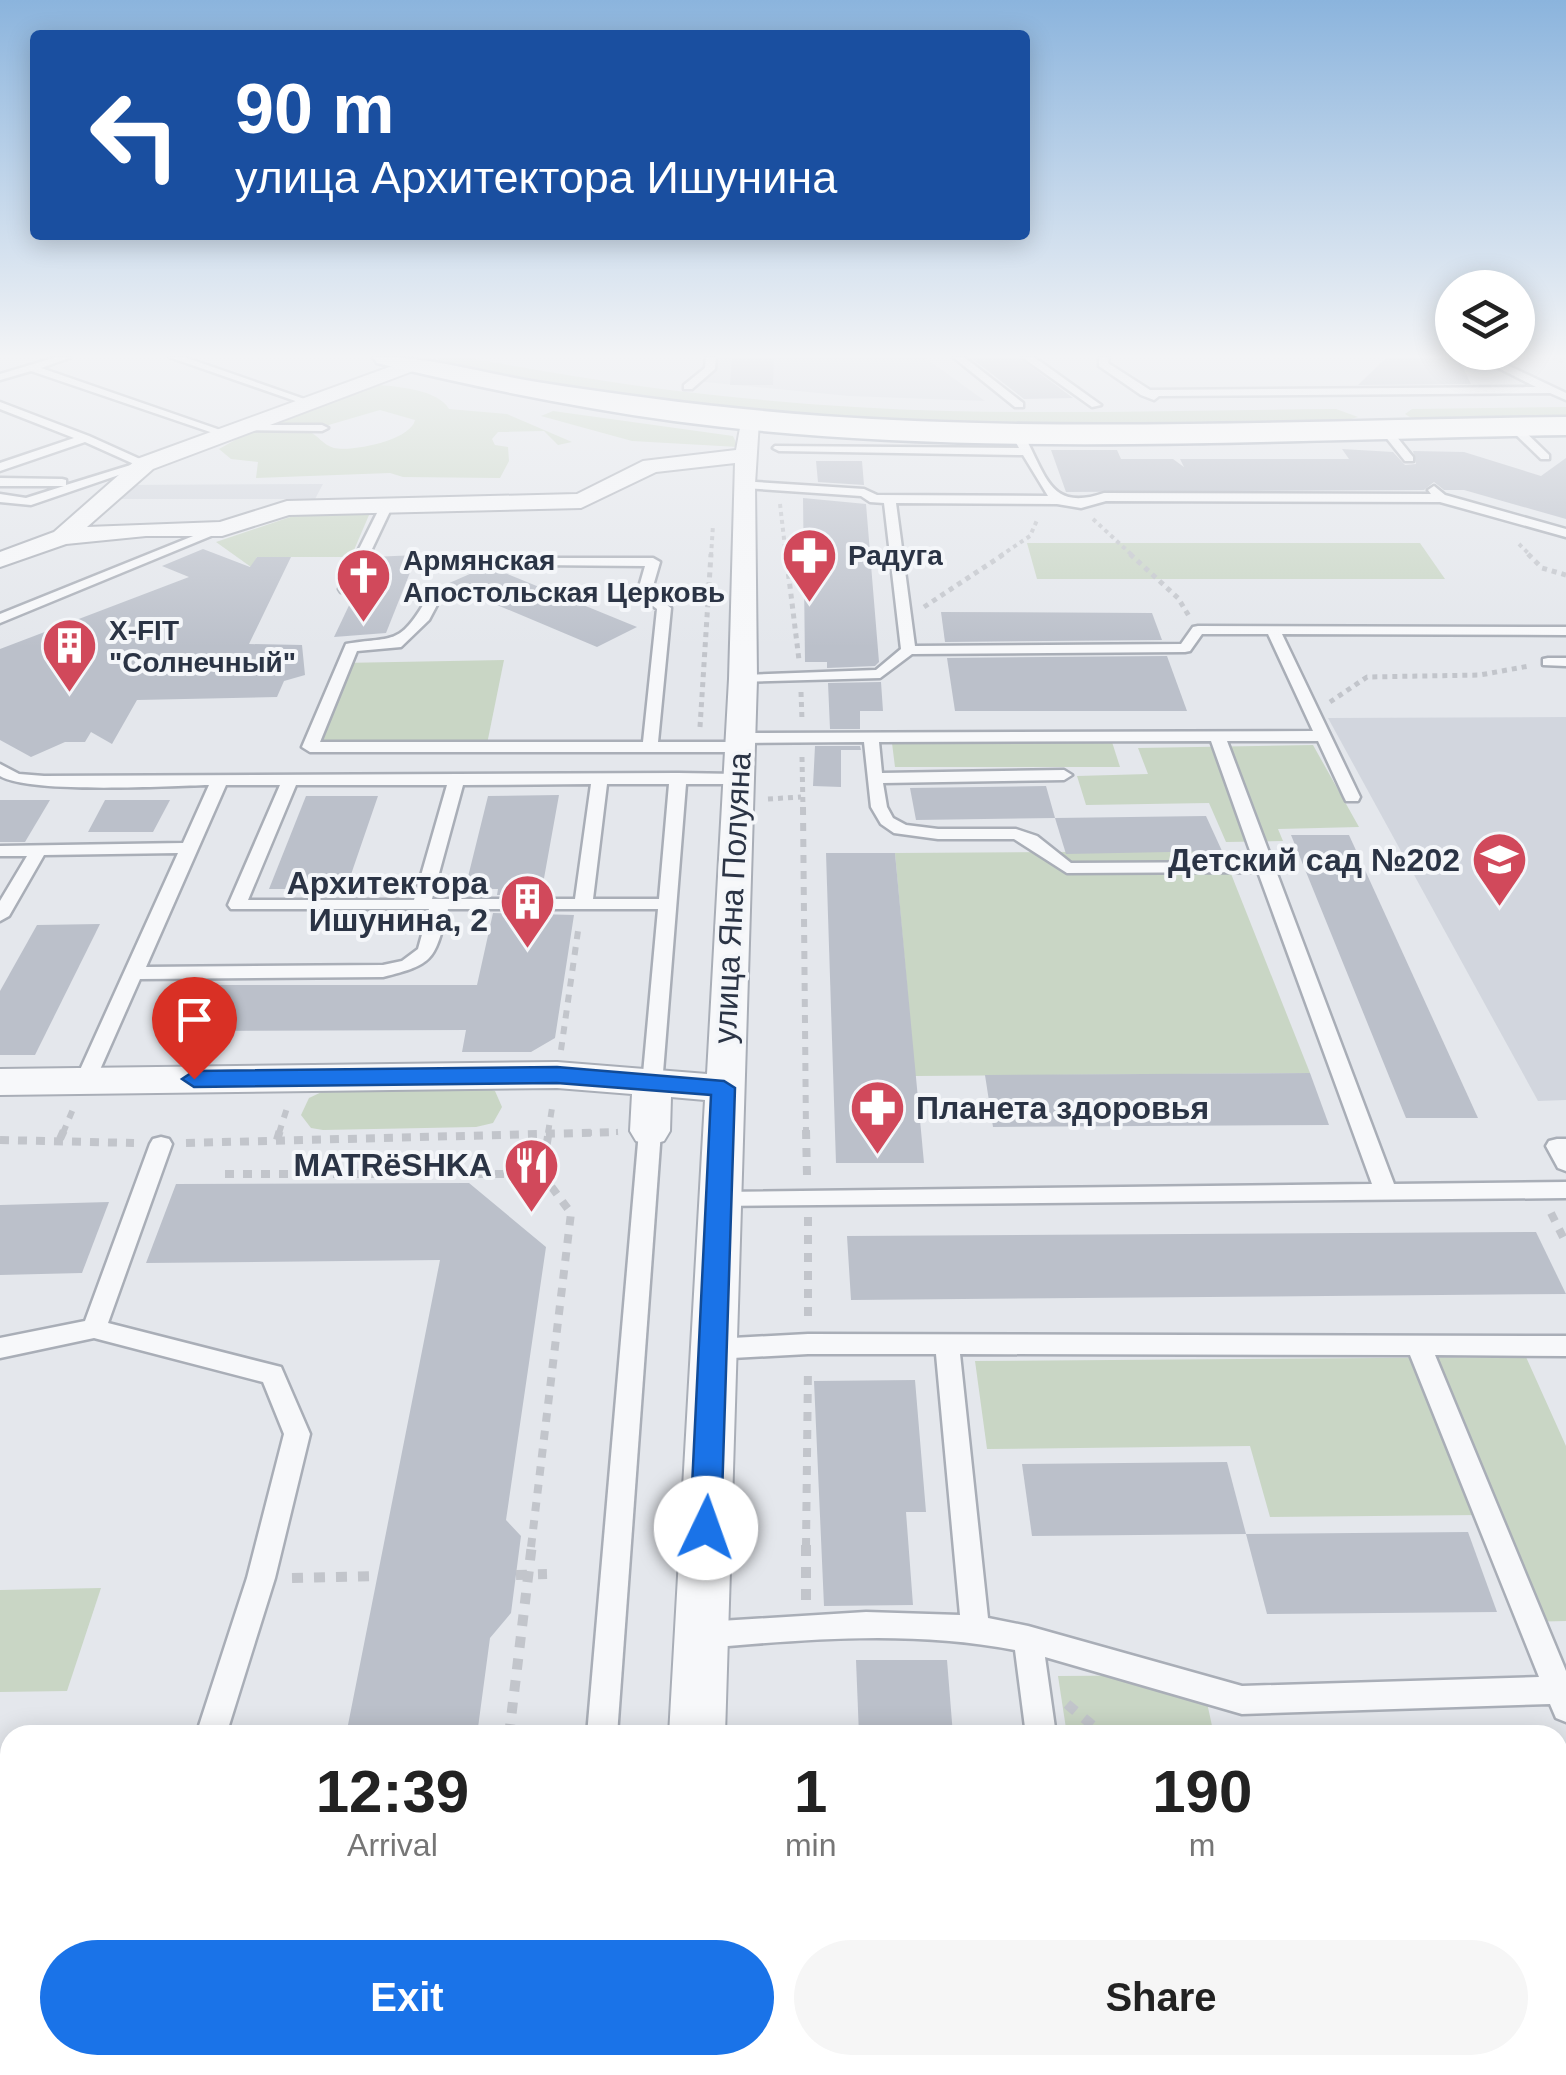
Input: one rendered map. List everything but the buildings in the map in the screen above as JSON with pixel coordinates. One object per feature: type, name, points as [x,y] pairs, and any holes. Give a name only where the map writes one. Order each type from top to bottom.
[{"type":"street","points":[[62,536],[144,464],[170,454]]},
{"type":"street","name":"улица Яна Полуяна","points":[[697,1725],[739,755],[756,478],[753,454]]},
{"type":"street","points":[[0,560],[62,536],[146,528],[222,529],[287,508],[581,501],[638,470],[717,455],[756,478]]},
{"type":"street","points":[[0,1082],[557,1075],[724,1088]]},
{"type":"street","points":[[650,1131],[652,1085]]},
{"type":"lane","points":[[0,467],[38,454]]},
{"type":"lane","points":[[121,454],[144,464]]},
{"type":"lane","points":[[1033,454],[1058,500]]},
{"type":"lane","points":[[1405,454],[1409,459]]},
{"type":"lane","points":[[1542,454],[1545,457]]},
{"type":"lane","points":[[0,456],[14,462]]},
{"type":"lane","points":[[0,498],[27,502],[144,464]]},
{"type":"lane","points":[[756,478],[890,500],[1058,500],[1088,506],[1104,497],[1438,494],[1566,534]]},
{"type":"lane","points":[[0,482],[74,484]]},
{"type":"lane","points":[[890,500],[908,650]]},
{"type":"lane","points":[[346,590],[386,507]]},
{"type":"lane","points":[[0,619],[222,529]]},
{"type":"lane","points":[[541,562],[653,562],[644,594],[664,608],[650,746]]},
{"type":"lane","points":[[430,603],[424,617],[396,644],[351,647],[310,747],[698,746],[739,755]]},
{"type":"lane","points":[[744,680],[880,674],[908,650],[1185,648],[1198,630],[1566,631]]},
{"type":"lane","points":[[1272,630],[1352,797]]},
{"type":"lane","points":[[1548,662],[1566,662]]},
{"type":"lane","points":[[0,769],[15,778],[44,780],[678,778],[802,736],[1323,736]]},
{"type":"lane","points":[[871,736],[879,810],[890,825],[909,833],[1012,833],[1031,838],[1067,868],[1265,867]]},
{"type":"lane","points":[[1217,736],[1385,1189]]},
{"type":"lane","points":[[875,778],[1064,776]]},
{"type":"lane","points":[[85,1081],[221,778]]},
{"type":"lane","points":[[290,778],[238,905],[668,904]]},
{"type":"lane","points":[[134,973],[384,971],[408,964],[427,952],[430,904],[457,778]]},
{"type":"lane","points":[[582,903],[600,778]]},
{"type":"lane","points":[[652,1085],[678,778]]},
{"type":"lane","points":[[0,851],[190,848]]},
{"type":"lane","points":[[0,916],[38,850]]},
{"type":"lane","points":[[603,1725],[650,1131]]},
{"type":"lane","points":[[94,1329],[160,1144]]},
{"type":"lane","points":[[1566,1146],[1557,1146],[1566,1162]]},
{"type":"lane","points":[[720,1200],[1385,1189],[1566,1190]]},
{"type":"lane","points":[[0,1348],[94,1329],[272,1374],[297,1434],[261,1578],[214,1725]]},
{"type":"lane","points":[[714,1350],[808,1344],[1566,1346]]},
{"type":"lane","points":[[946,1345],[975,1627]]},
{"type":"lane","points":[[700,1636],[806,1627],[975,1627],[1242,1700],[1562,1699],[1419,1346]]},
{"type":"lane","points":[[1028,1639],[1040,1725]]},
{"type":"path","points":[[698,746],[717,455]]},
{"type":"path","points":[[756,478],[801,679],[808,1344],[806,1627]]},
{"type":"path","points":[[907,619],[1030,536],[1038,518]]},
{"type":"path","points":[[1092,518],[1178,598],[1198,630]]},
{"type":"path","points":[[1312,714],[1368,677],[1480,675],[1548,662]]},
{"type":"path","points":[[510,1725],[570,1213],[542,1174],[582,903]]},
{"type":"path","points":[[0,1140],[160,1144],[650,1131]]},
{"type":"path","points":[[226,1174],[542,1174]]},
{"type":"path","points":[[516,1576],[547,1574]]},
{"type":"path","points":[[261,1578],[378,1576]]},
{"type":"shaded area","points":[[323,484],[315,499],[108,499],[119,485]]},
{"type":"shaded area","name":"Детский сад №202","points":[[1566,717],[1566,1100],[1538,1101],[1328,718]]},
{"type":"green space","points":[[225,454],[508,454],[509,461],[500,478],[403,477],[390,473],[256,478],[258,462],[231,459]]},
{"type":"green space","points":[[305,512],[369,515],[351,557],[257,557],[251,567],[216,542]]},
{"type":"green space","points":[[1027,543],[1420,543],[1445,579],[1037,579]]},
{"type":"green space","points":[[504,660],[487,744],[310,747],[341,663]]},
{"type":"green space","points":[[1112,742],[1120,767],[895,767],[892,743]]},
{"type":"green space","points":[[1313,745],[1359,827],[1278,829],[1283,841],[1226,842],[1209,803],[1086,805],[1077,776],[1148,774],[1138,748]]},
{"type":"green space","points":[[1222,851],[1310,1073],[915,1076],[895,853]]},
{"type":"green space","points":[[482,1087],[495,1091],[502,1107],[493,1123],[476,1127],[323,1130],[311,1128],[301,1115],[309,1098],[328,1089]]},
{"type":"green space","points":[[1526,1357],[1566,1446],[1566,1621],[1521,1622],[1480,1515],[1270,1517],[1250,1446],[987,1449],[975,1361]]},
{"type":"green space","points":[[101,1588],[67,1691],[0,1692],[0,1590]]},
{"type":"green space","points":[[1201,1675],[1212,1725],[1065,1725],[1058,1676]]},
{"type":"place","name":"Радуга","points":[[809,604]]},
{"type":"place","name":"Армянская Апостольская Церковь","points":[[364,625]]},
{"type":"place","name":"X-FIT \"Солнечный\"","points":[[70,695]]},
{"type":"place","name":"Детский сад №202","points":[[1499,909]]},
{"type":"place","name":"Архитектора Ишунина, 2","points":[[527,950]]},
{"type":"place","name":"Планета здоровья","points":[[877,1157]]},
{"type":"place","name":"MATRёSHKA","points":[[531,1214]]},
{"type":"route","points":[[194,1079],[557,1075],[724,1088],[706,1528]]}]
